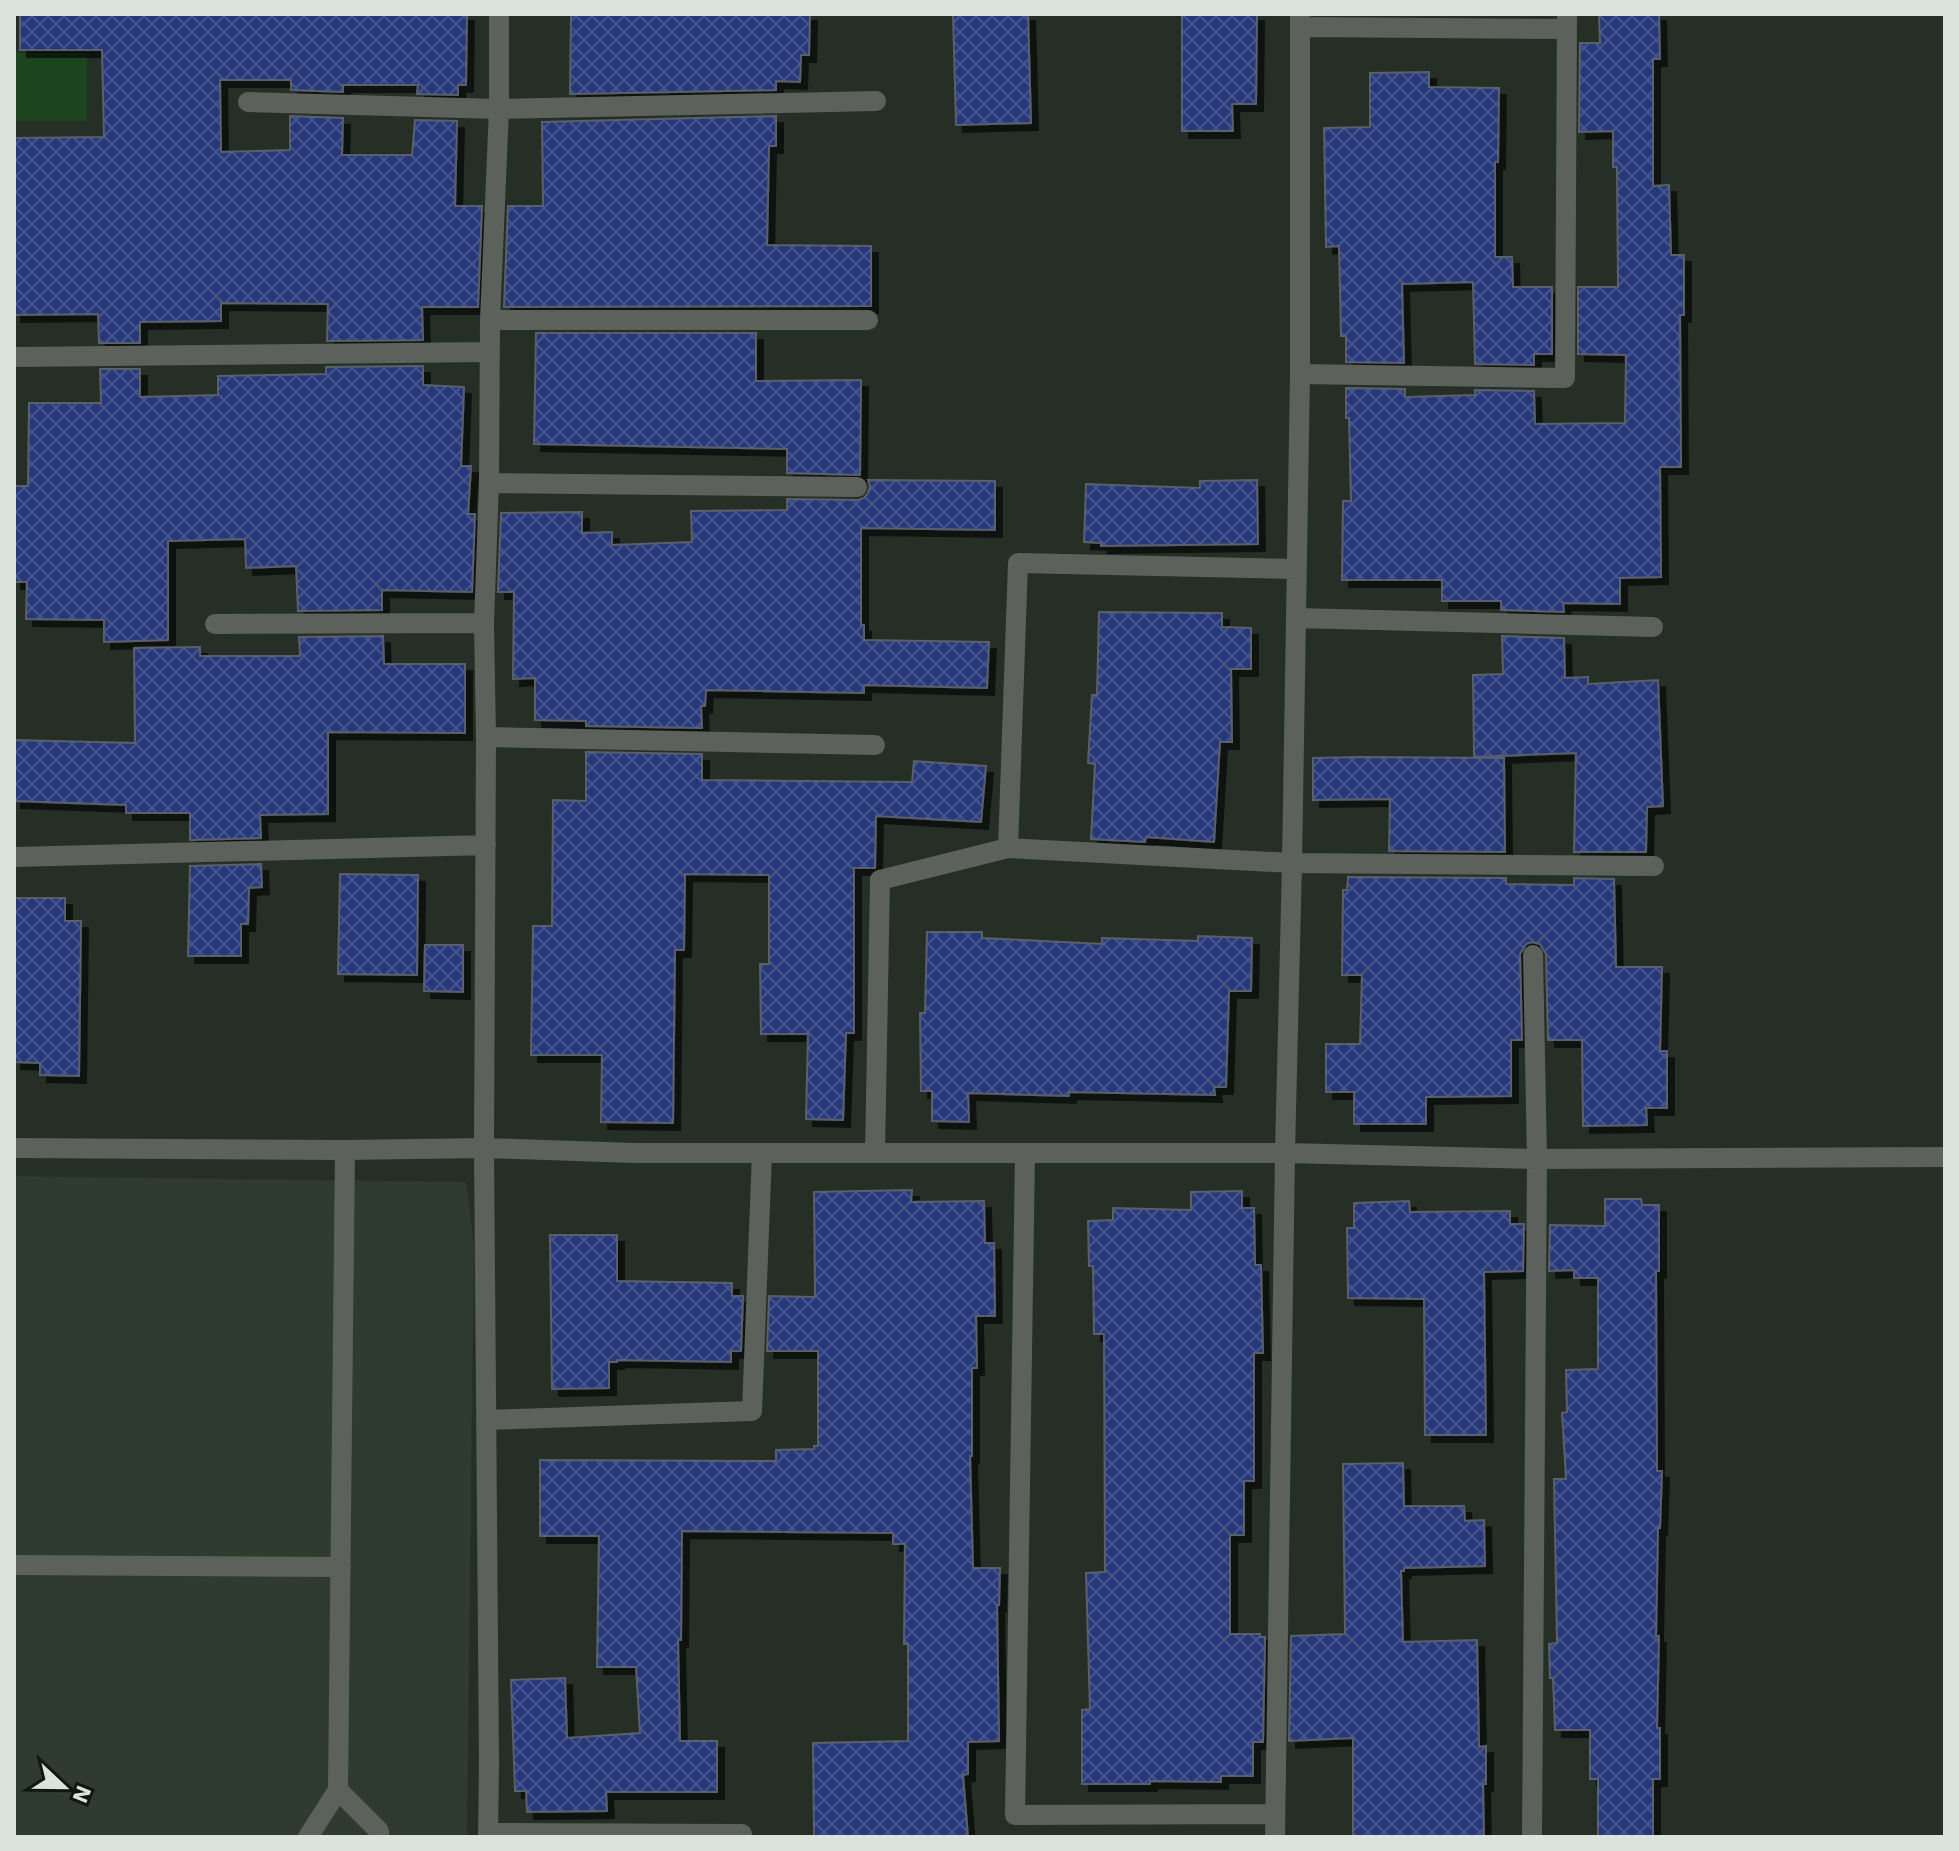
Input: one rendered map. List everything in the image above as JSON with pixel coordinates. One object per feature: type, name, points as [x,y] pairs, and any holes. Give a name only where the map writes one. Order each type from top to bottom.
[{"type":"street","points":[[499,14],[484,623],[488,1835],[742,1834],[742,1837]]},
{"type":"street","points":[[1275,1837],[1300,374],[1300,20],[1567,22],[1565,378],[1300,374]]},
{"type":"street","points":[[248,102],[499,109],[876,101]]},
{"type":"street","points":[[490,320],[868,320]]},
{"type":"street","points":[[14,357],[490,352]]},
{"type":"street","points":[[489,483],[857,487]]},
{"type":"street","points":[[1008,848],[1018,563],[1297,569]]},
{"type":"street","points":[[1296,618],[1653,627]]},
{"type":"street","points":[[215,624],[484,623]]},
{"type":"street","points":[[486,737],[875,745]]},
{"type":"street","points":[[14,857],[486,845]]},
{"type":"street","points":[[875,1153],[880,880],[1008,848],[1292,863],[1654,866]]},
{"type":"street","points":[[1532,1837],[1537,1159],[1533,955]]},
{"type":"street","points":[[14,1148],[484,1148],[634,1153],[1285,1153],[1537,1159],[1945,1157]]},
{"type":"street","points":[[308,1837],[338,1790],[345,1150]]},
{"type":"street","points":[[486,1420],[752,1411],[762,1153]]},
{"type":"street","points":[[1025,1154],[1015,1815],[1275,1814]]},
{"type":"street","points":[[14,1565],[341,1567]]},
{"type":"street","points":[[338,1790],[379,1831],[379,1837]]},
{"type":"shaded area","points":[[14,1176],[466,1182],[474,1246],[467,1837],[14,1837]]},
{"type":"green space","points":[[14,53],[87,53],[87,121],[14,121]]},
{"type":"building","points":[[20,14],[467,14],[466,85],[458,85],[458,95],[417,94],[418,85],[343,85],[343,92],[291,90],[291,80],[220,80],[221,152],[290,150],[290,116],[343,118],[342,155],[412,155],[415,120],[457,121],[455,206],[482,206],[478,307],[422,307],[423,340],[327,341],[328,304],[221,303],[221,321],[140,322],[140,343],[99,343],[98,314],[14,315],[14,138],[104,137],[102,50],[20,50]]},
{"type":"building","points":[[571,14],[810,14],[809,55],[801,55],[800,82],[776,81],[776,90],[570,94]]},
{"type":"building","points":[[953,14],[1028,14],[1031,123],[956,125]]},
{"type":"building","points":[[1182,14],[1257,14],[1256,104],[1232,104],[1233,131],[1182,131]]},
{"type":"building","points":[[1599,14],[1659,14],[1660,59],[1653,59],[1653,186],[1669,185],[1671,255],[1684,255],[1684,315],[1680,315],[1681,467],[1660,467],[1661,577],[1620,578],[1620,604],[1563,603],[1564,612],[1501,610],[1501,601],[1442,601],[1442,580],[1342,580],[1343,501],[1351,501],[1346,388],[1405,389],[1405,397],[1475,395],[1475,390],[1534,391],[1535,424],[1625,423],[1626,355],[1578,354],[1578,287],[1618,287],[1617,167],[1613,167],[1613,131],[1579,132],[1580,43],[1600,43]]},
{"type":"building","points":[[1429,72],[1429,87],[1499,88],[1495,257],[1512,257],[1513,287],[1552,287],[1552,354],[1534,354],[1534,365],[1475,364],[1473,282],[1402,284],[1404,363],[1346,362],[1346,336],[1341,336],[1339,246],[1326,247],[1324,128],[1370,127],[1370,73]]},
{"type":"building","points":[[776,116],[776,146],[769,146],[767,245],[871,246],[871,306],[504,307],[508,206],[543,206],[542,122]]},
{"type":"building","points":[[536,333],[756,333],[756,381],[861,380],[860,475],[787,473],[787,449],[534,444]]},
{"type":"building","points":[[423,366],[423,385],[464,387],[461,466],[471,466],[468,514],[475,514],[472,592],[382,590],[382,610],[298,611],[296,566],[246,568],[245,539],[168,541],[168,640],[104,642],[104,620],[26,619],[27,582],[14,582],[14,486],[28,486],[29,403],[101,403],[100,369],[140,369],[140,397],[218,395],[218,376],[326,374],[326,367]]},
{"type":"building","points":[[868,480],[995,481],[995,530],[861,528],[861,625],[864,625],[864,640],[989,642],[987,688],[864,685],[864,693],[706,690],[705,706],[701,706],[702,728],[586,726],[586,721],[535,720],[535,678],[513,679],[514,592],[498,592],[501,513],[582,512],[582,533],[612,532],[612,545],[692,542],[691,511],[787,510],[787,499],[858,500],[868,493]]},
{"type":"building","points":[[1257,480],[1258,544],[1101,546],[1101,543],[1084,542],[1086,484],[1200,488],[1200,481]]},
{"type":"building","points":[[1099,612],[1222,613],[1222,627],[1251,628],[1251,669],[1231,669],[1232,742],[1220,742],[1214,842],[1146,837],[1145,842],[1091,839],[1095,764],[1088,763],[1092,695],[1097,695]]},
{"type":"building","points":[[383,636],[384,664],[465,664],[465,733],[328,732],[328,814],[260,815],[261,838],[190,840],[190,813],[126,813],[126,805],[14,801],[14,740],[135,743],[134,648],[200,647],[200,656],[300,656],[299,637]]},
{"type":"building","points":[[1502,636],[1564,638],[1565,678],[1588,677],[1588,684],[1658,680],[1663,806],[1647,807],[1646,852],[1574,852],[1576,753],[1474,757],[1473,675],[1503,674]]},
{"type":"building","points":[[586,752],[702,754],[702,780],[912,782],[914,761],[986,766],[981,822],[876,816],[875,868],[854,868],[854,1033],[846,1033],[843,1120],[806,1119],[808,1034],[761,1034],[760,964],[769,964],[769,875],[685,874],[684,950],[675,950],[673,1123],[601,1122],[602,1055],[531,1055],[533,926],[552,926],[553,800],[586,801]]},
{"type":"building","points":[[1313,758],[1504,758],[1505,852],[1389,851],[1390,799],[1313,800]]},
{"type":"building","points":[[261,864],[262,887],[249,888],[248,924],[241,924],[241,956],[188,956],[190,866]]},
{"type":"building","points":[[340,874],[418,875],[417,975],[338,974]]},
{"type":"building","points":[[1348,877],[1506,878],[1506,884],[1574,885],[1574,878],[1614,879],[1616,967],[1662,967],[1660,1051],[1667,1051],[1667,1108],[1646,1108],[1647,1125],[1583,1126],[1582,1040],[1548,1040],[1546,954],[1540,944],[1532,942],[1526,944],[1520,954],[1522,1040],[1511,1040],[1511,1096],[1426,1097],[1426,1124],[1354,1124],[1354,1092],[1326,1092],[1326,1044],[1360,1044],[1362,975],[1342,975],[1343,890],[1347,890]]},
{"type":"building","points":[[14,898],[65,898],[65,921],[81,921],[79,1076],[40,1075],[40,1063],[14,1062]]},
{"type":"building","points":[[927,932],[982,932],[982,938],[1102,944],[1102,938],[1198,941],[1198,936],[1252,938],[1251,991],[1229,991],[1226,1087],[1214,1087],[1215,1095],[968,1093],[969,1122],[932,1121],[932,1091],[921,1091],[920,1013],[925,1013]]},
{"type":"building","points":[[425,945],[463,945],[463,992],[424,991]]},
{"type":"building","points":[[912,1190],[911,1202],[984,1201],[985,1243],[994,1243],[995,1316],[976,1316],[977,1368],[972,1368],[970,1456],[973,1568],[1000,1568],[997,1605],[999,1741],[968,1742],[968,1774],[963,1775],[968,1837],[814,1837],[813,1743],[908,1741],[908,1644],[904,1644],[905,1544],[893,1544],[893,1533],[682,1531],[681,1640],[678,1640],[680,1741],[717,1741],[717,1792],[606,1792],[607,1811],[527,1812],[526,1791],[515,1791],[511,1680],[565,1678],[567,1738],[640,1733],[636,1667],[597,1667],[599,1536],[540,1536],[540,1460],[776,1461],[776,1450],[814,1449],[818,1446],[818,1351],[767,1351],[769,1296],[815,1297],[814,1192]]},
{"type":"building","points":[[1242,1191],[1242,1208],[1254,1208],[1255,1265],[1261,1265],[1263,1353],[1254,1353],[1254,1481],[1244,1481],[1244,1535],[1230,1535],[1230,1634],[1260,1634],[1260,1637],[1265,1637],[1263,1742],[1253,1742],[1253,1776],[1221,1776],[1221,1782],[1082,1784],[1082,1710],[1090,1709],[1086,1573],[1105,1572],[1104,1334],[1094,1334],[1093,1266],[1089,1266],[1088,1221],[1113,1220],[1113,1208],[1191,1210],[1191,1192]]},
{"type":"building","points":[[1605,1199],[1641,1199],[1642,1205],[1659,1205],[1659,1271],[1656,1271],[1657,1471],[1662,1471],[1656,1636],[1659,1636],[1657,1728],[1660,1728],[1660,1779],[1653,1779],[1653,1837],[1598,1837],[1598,1779],[1590,1779],[1590,1730],[1555,1730],[1553,1678],[1550,1678],[1549,1644],[1557,1643],[1554,1479],[1566,1479],[1562,1413],[1567,1412],[1566,1370],[1598,1369],[1598,1278],[1574,1278],[1574,1270],[1549,1271],[1550,1225],[1605,1226]]},
{"type":"building","points":[[1409,1201],[1410,1212],[1510,1211],[1510,1224],[1524,1224],[1523,1271],[1484,1272],[1486,1435],[1425,1435],[1424,1299],[1348,1298],[1347,1228],[1354,1228],[1354,1203]]},
{"type":"building","points":[[550,1235],[617,1235],[617,1281],[732,1283],[732,1296],[743,1296],[741,1351],[731,1351],[731,1362],[617,1360],[609,1362],[609,1388],[552,1389]]},
{"type":"building","points":[[1403,1463],[1404,1506],[1464,1506],[1465,1521],[1484,1520],[1485,1566],[1404,1568],[1401,1571],[1403,1642],[1477,1640],[1479,1747],[1486,1746],[1484,1837],[1353,1837],[1353,1738],[1289,1741],[1291,1636],[1345,1634],[1343,1464]]}]
